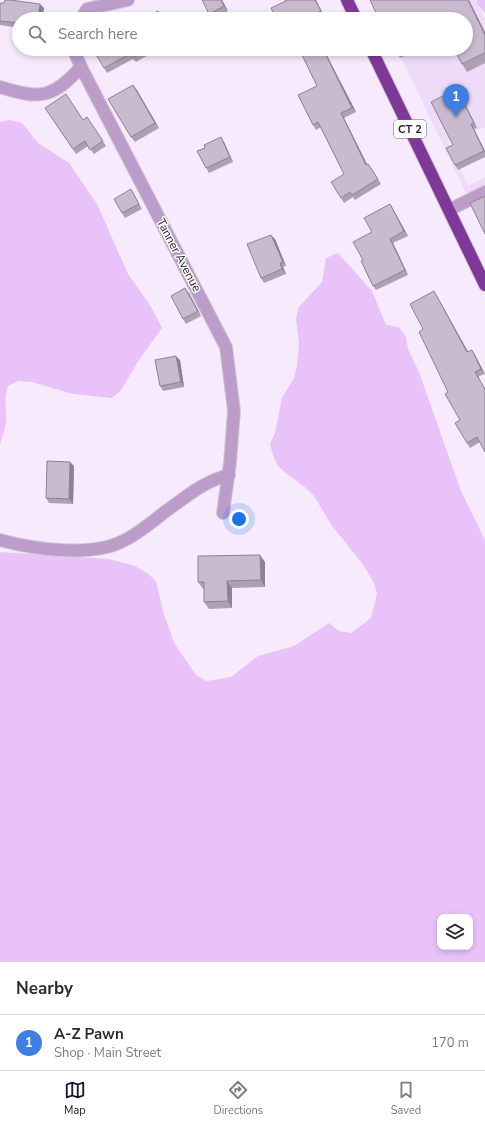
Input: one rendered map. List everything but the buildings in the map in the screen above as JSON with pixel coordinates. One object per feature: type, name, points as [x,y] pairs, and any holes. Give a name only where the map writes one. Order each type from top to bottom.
[{"type":"highway","points":[[347,0],[353,12]]},
{"type":"highway","name":"CT 2","points":[[374,56],[485,285]]},
{"type":"street","points":[[90,12],[128,0]]},
{"type":"street","name":"Tanner Avenue","points":[[76,56],[224,341],[228,356],[234,411],[229,474],[223,513]]},
{"type":"street","points":[[0,86],[34,94],[48,93],[64,84],[81,67]]},
{"type":"street","points":[[449,210],[485,192]]},
{"type":"street","points":[[0,540],[28,547],[62,550],[90,549],[113,545],[132,535],[204,484],[229,474]]},
{"type":"shaded area","points":[[373,0],[485,0],[485,2],[478,5],[485,20],[485,127],[448,142],[468,186],[485,177],[485,233],[400,56],[473,56],[473,12],[432,12]]},
{"type":"shaded area","points":[[477,0],[485,0],[485,13],[478,5]]},
{"type":"shaded area","points":[[10,120],[22,123],[38,143],[69,163],[97,204],[128,274],[150,305],[162,328],[139,360],[121,390],[112,398],[73,394],[32,382],[19,381],[8,386],[5,400],[6,422],[0,444],[0,122]]},
{"type":"shaded area","points":[[338,253],[372,291],[386,325],[399,327],[406,337],[408,349],[419,372],[461,491],[485,540],[485,962],[0,962],[0,552],[109,559],[135,566],[147,573],[156,581],[163,611],[174,643],[196,675],[207,681],[231,677],[258,656],[294,646],[329,623],[339,631],[351,633],[371,618],[377,594],[374,583],[362,563],[332,526],[314,496],[278,466],[270,444],[275,433],[282,398],[294,378],[297,366],[299,343],[296,319],[298,308],[322,282],[326,258]]},
{"type":"place","name":"A-Z Pawn","points":[[456,117]]}]
